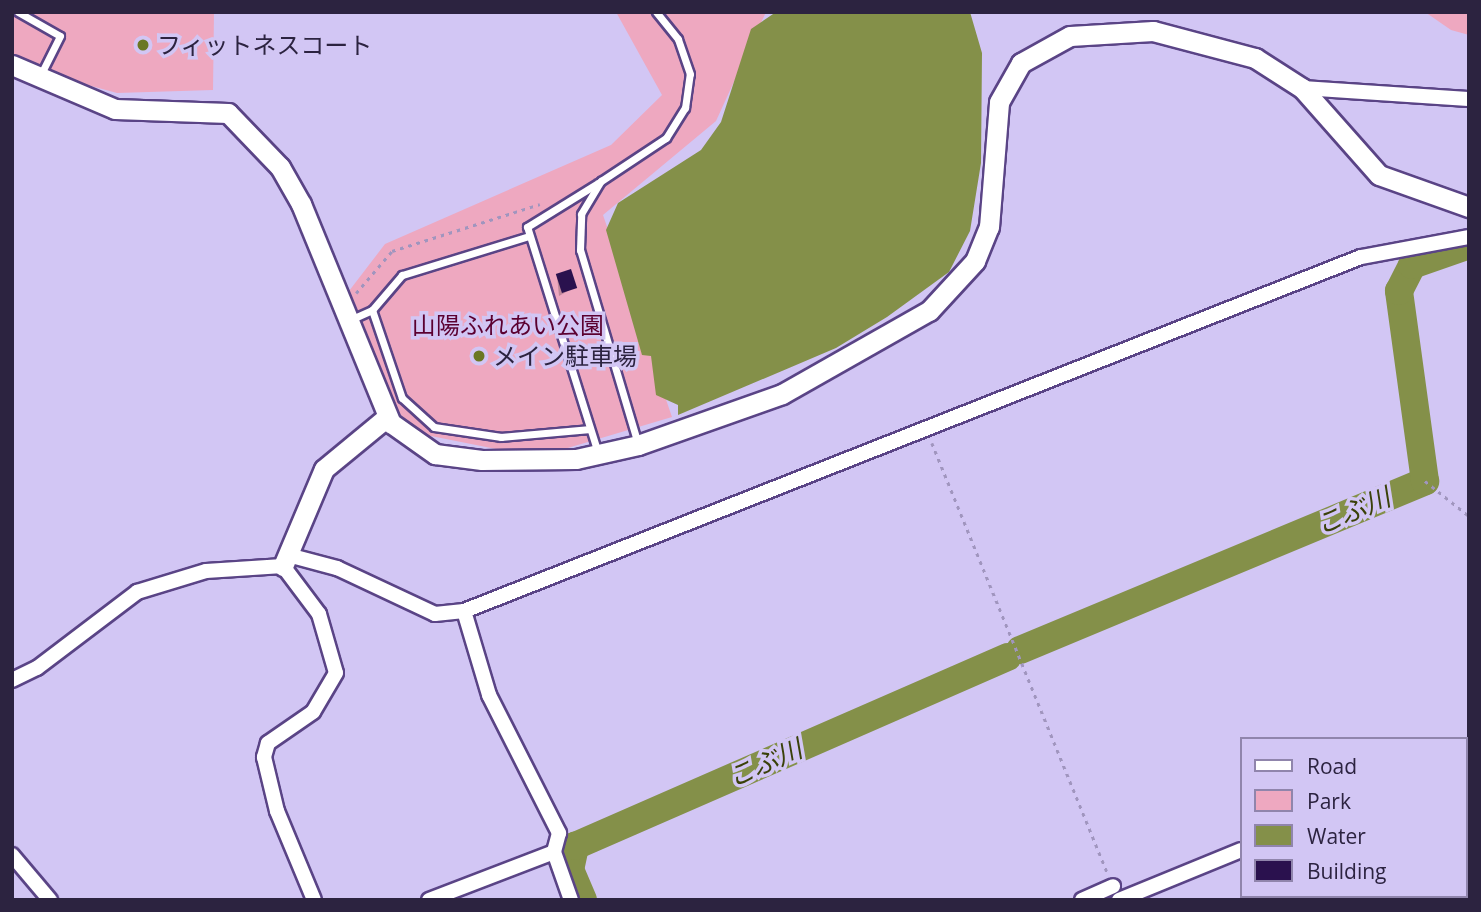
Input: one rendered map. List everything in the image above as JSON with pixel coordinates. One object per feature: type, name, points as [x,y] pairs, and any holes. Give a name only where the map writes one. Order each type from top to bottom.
[{"type":"street","points":[[12,65],[115,109],[228,113],[280,167],[341,301],[387,417],[435,454],[529,462],[598,454],[638,445],[782,394],[870,350],[956,287],[989,227],[999,102],[1021,63],[1040,49],[1070,36],[1153,31],[1255,58],[1301,89],[1380,175],[1469,207]]},
{"type":"street","points":[[1301,89],[1469,99]]},
{"type":"street","points":[[12,680],[37,668],[137,592],[206,571],[285,560],[337,568],[435,614],[464,611],[1361,257],[1469,237]]},
{"type":"street","points":[[285,560],[324,469],[387,417]]},
{"type":"street","points":[[285,560],[319,614],[336,673],[313,712],[268,743],[264,757],[277,811],[314,900]]},
{"type":"street","points":[[464,611],[489,695],[559,833],[554,852],[571,900]]},
{"type":"street","points":[[1083,900],[1116,893],[1240,849]]},
{"type":"street","points":[[429,900],[554,852]]},
{"type":"street","points":[[12,855],[50,900]]},
{"type":"lane","points":[[18,12],[60,36],[40,77]]},
{"type":"lane","points":[[598,454],[527,227],[666,138],[685,108],[690,74],[678,39],[656,12]]},
{"type":"lane","points":[[601,181],[581,214],[580,250],[638,445]]},
{"type":"lane","points":[[348,321],[372,310],[402,275],[529,236]]},
{"type":"lane","points":[[372,310],[402,398],[434,427],[501,437],[590,429]]},
{"type":"path","points":[[341,301],[392,251],[540,204],[552,212]]},
{"type":"path","points":[[926,430],[1116,893]]},
{"type":"path","points":[[1426,481],[1469,516]]},
{"type":"green space","points":[[12,12],[214,12],[213,90],[117,93],[58,77],[12,58]]},
{"type":"green space","name":"山陽ふれあい公園","points":[[616,12],[766,12],[716,121],[603,215],[672,417],[561,450],[496,449],[421,434],[387,402],[349,291],[385,244],[611,145],[662,95]]},
{"type":"green space","points":[[1425,12],[1469,12],[1469,35],[1451,30]]},
{"type":"water","points":[[776,12],[970,12],[982,53],[981,163],[970,231],[949,272],[887,317],[836,348],[678,415],[678,405],[656,395],[651,356],[642,355],[606,230],[618,203],[701,150],[721,122],[751,29]]},
{"type":"building","points":[[571,269],[577,288],[562,293],[556,274]]},
{"type":"waterway","name":"こぶ川","points":[[1020,650],[1425,481],[1399,291],[1412,265],[1469,245]]},
{"type":"waterway","name":"こぶ川","points":[[583,900],[570,870],[575,846],[1007,657]]},
{"type":"place","name":"フィットネスコート","points":[[143,45]]},
{"type":"place","name":"メイン駐車場","points":[[479,356]]}]
